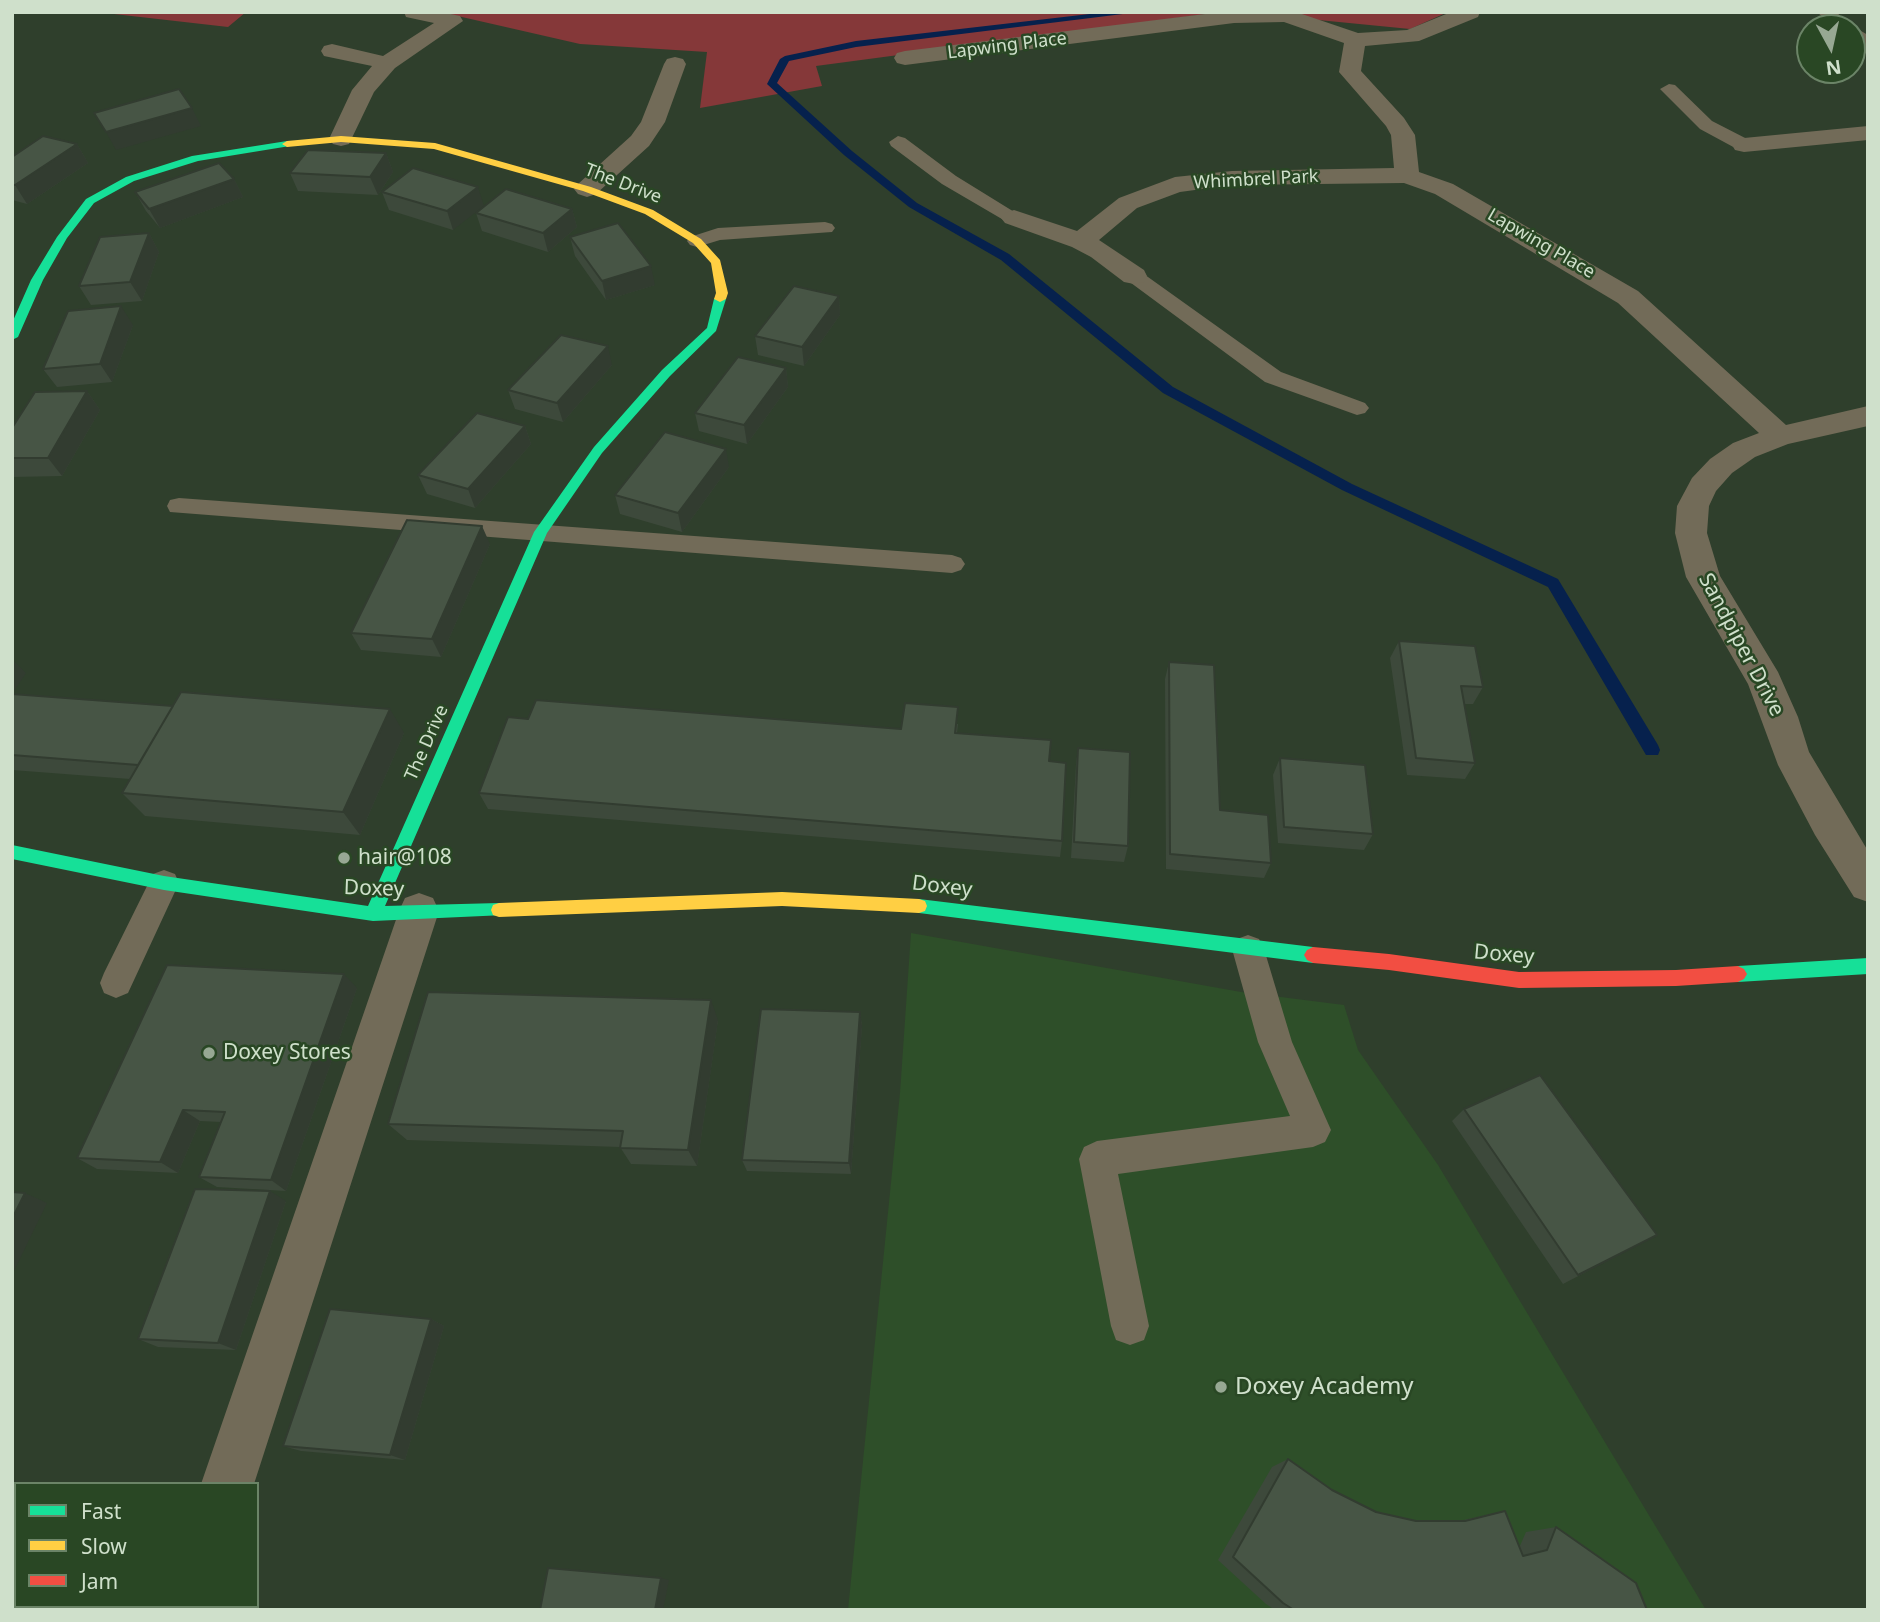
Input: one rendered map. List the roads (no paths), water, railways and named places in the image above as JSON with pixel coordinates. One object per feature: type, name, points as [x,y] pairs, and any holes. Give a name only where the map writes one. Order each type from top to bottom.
[{"type":"street","points":[[341,139],[362,90],[387,63],[452,22],[414,12]]},
{"type":"street","name":"Lapwing Place","points":[[905,58],[1234,16],[1286,16],[1356,40],[1411,36],[1470,12]]},
{"type":"street","points":[[1356,40],[1351,54],[1350,72],[1396,123],[1403,135],[1407,176]]},
{"type":"street","points":[[332,51],[387,63]]},
{"type":"street","points":[[587,189],[640,141],[653,122],[675,64]]},
{"type":"street","points":[[1744,145],[1868,133]]},
{"type":"street","name":"The Drive","points":[[12,337],[37,280],[62,237],[90,201],[130,179],[195,158],[258,147],[341,139],[435,146],[587,189],[649,212],[696,241],[716,262],[722,293],[712,329],[666,373],[598,450],[541,532],[373,914]]},
{"type":"street","name":"Whimbrel Park","points":[[1081,241],[1128,203],[1175,186],[1232,178],[1382,174],[1407,176]]},
{"type":"street","name":"Lapwing Place","points":[[1407,176],[1444,189],[1628,297],[1780,436]]},
{"type":"street","points":[[1014,218],[1081,241],[1100,251],[1134,276]]},
{"type":"street","name":"Sandpiper Drive","points":[[1868,416],[1780,436],[1744,450],[1721,466],[1703,485],[1693,506],[1691,533],[1703,577],[1765,681],[1791,754],[1829,824],[1868,886]]},
{"type":"street","name":"Doxey","points":[[12,852],[164,883],[373,914],[782,899],[894,902],[1248,949],[1388,962],[1519,980],[1676,978],[1868,966]]},
{"type":"street","points":[[228,1482],[419,911]]},
{"type":"lane","points":[[1669,89],[1706,125],[1744,145]]},
{"type":"lane","points":[[898,142],[950,180],[1014,218]]},
{"type":"lane","points":[[696,241],[718,234],[825,228]]},
{"type":"lane","points":[[1134,276],[1273,377],[1357,408]]},
{"type":"lane","points":[[179,506],[953,564]]},
{"type":"lane","points":[[116,983],[164,883]]},
{"type":"lane","points":[[1130,1326],[1097,1159],[1313,1130],[1275,1042],[1248,949]]},
{"type":"waterway","points":[[1134,12],[856,44],[785,59],[772,84],[848,153],[913,205],[1005,257],[1168,390],[1347,487],[1553,583],[1652,750]]},
{"type":"place","name":"hair@108","points":[[344,858]]},
{"type":"place","name":"Doxey Stores","points":[[209,1053]]},
{"type":"place","name":"Doxey Academy","points":[[1221,1387]]}]
